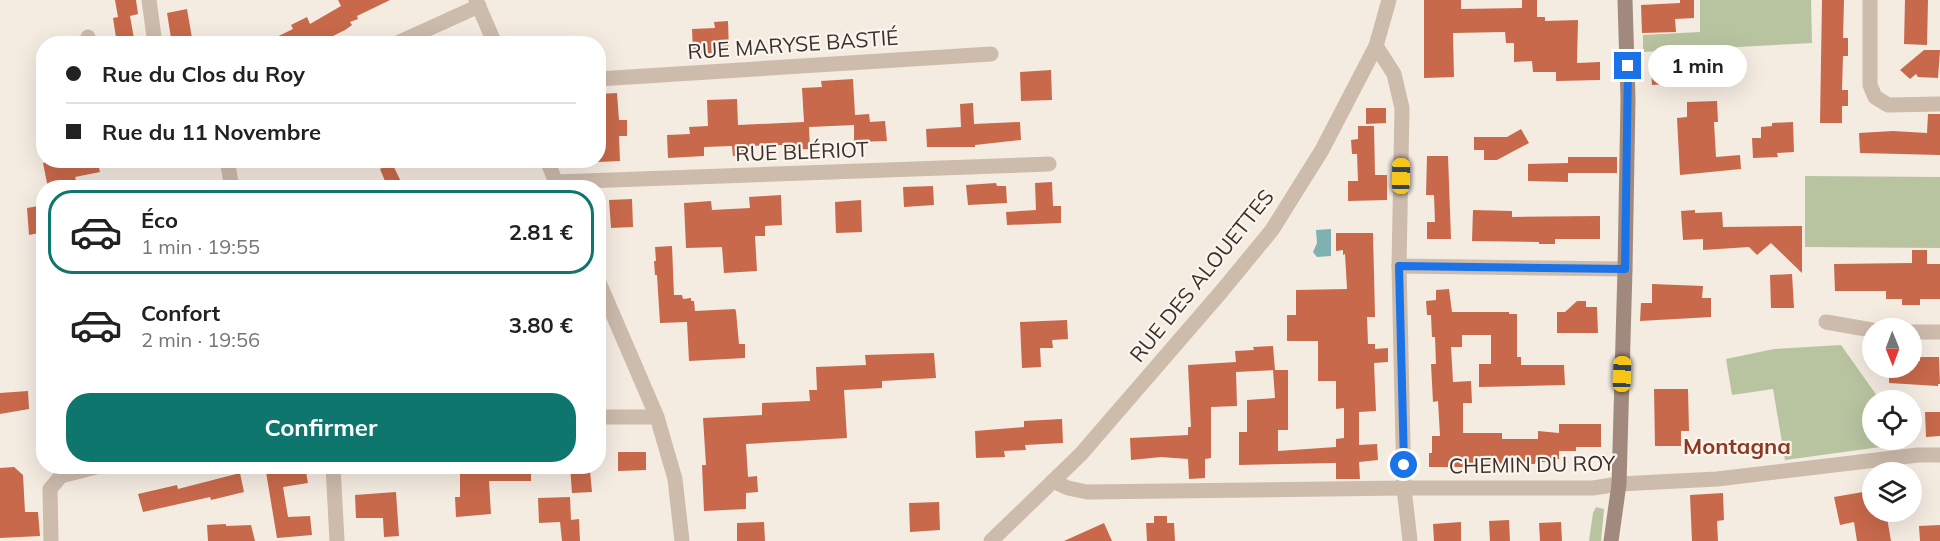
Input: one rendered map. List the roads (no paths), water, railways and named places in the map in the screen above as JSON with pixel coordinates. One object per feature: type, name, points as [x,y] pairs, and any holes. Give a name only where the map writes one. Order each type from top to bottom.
[{"type":"street","points":[[149,0],[154,36]]},
{"type":"street","name":"RUE DES ALOUETTES","points":[[991,541],[1081,454],[1272,230],[1322,150],[1376,46],[1389,0]]},
{"type":"street","points":[[1611,541],[1619,484],[1625,269],[1628,94],[1625,0]]},
{"type":"street","points":[[1870,0],[1870,85],[1875,97],[1888,105],[1940,104]]},
{"type":"street","points":[[411,36],[478,3],[492,36]]},
{"type":"street","points":[[1376,46],[1394,74],[1402,108],[1399,266],[1404,488],[1410,541]]},
{"type":"street","name":"RUE MARYSE BASTIÉ","points":[[606,78],[991,54]]},
{"type":"street","name":"RUE BLÉRIOT","points":[[606,183],[1049,164]]},
{"type":"street","points":[[1399,266],[1625,269]]},
{"type":"street","points":[[606,299],[657,417],[675,479],[682,541]]},
{"type":"street","points":[[1826,322],[1862,328]]},
{"type":"street","points":[[1922,332],[1940,332]]},
{"type":"street","points":[[606,417],[657,417]]},
{"type":"street","name":"CHEMIN DU ROY","points":[[1053,481],[1068,488],[1087,492],[1593,488],[1619,484],[1717,479],[1918,455],[1940,455]]},
{"type":"street","points":[[51,541],[50,489],[61,476],[69,474]]},
{"type":"street","points":[[333,474],[337,541]]},
{"type":"water","points":[[1331,229],[1331,256],[1317,257],[1313,252],[1317,243],[1316,230]]},
{"type":"district","name":"Montagna","points":[[1737,446]]}]
